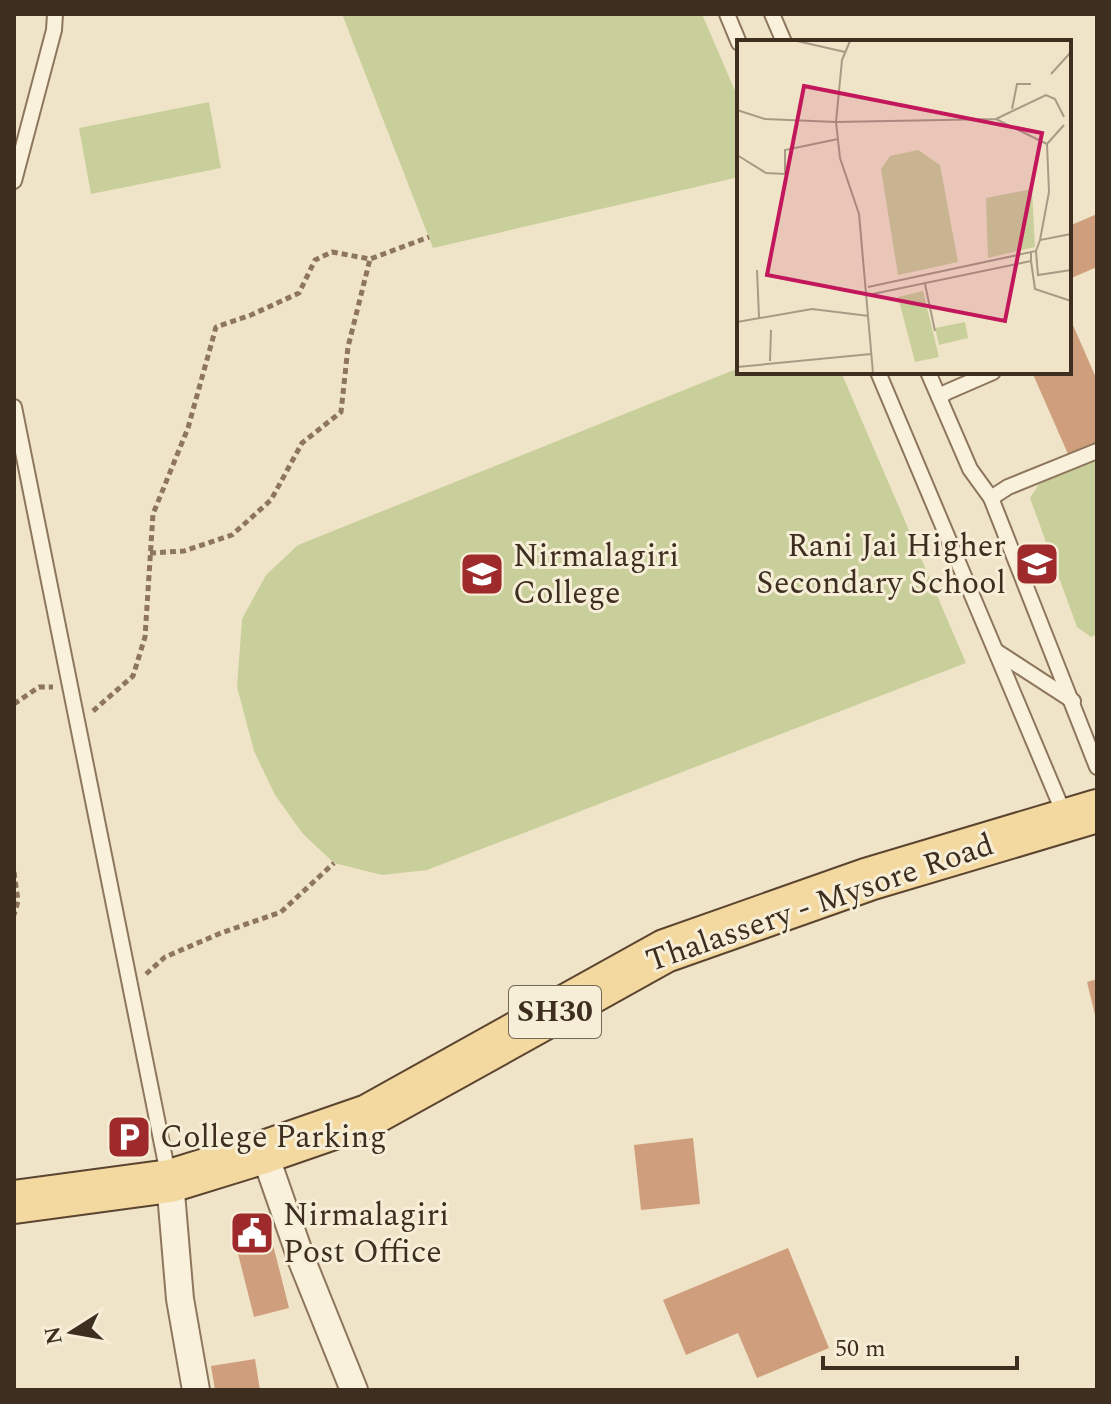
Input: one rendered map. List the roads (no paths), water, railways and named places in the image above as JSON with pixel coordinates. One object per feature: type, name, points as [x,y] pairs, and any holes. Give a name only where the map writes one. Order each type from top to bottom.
[{"type":"main road","name":"Thalassery - Mysore Road","points":[[14,1202],[170,1181],[368,1116],[665,951],[869,879],[1082,816]]},
{"type":"street","points":[[264,1152],[302,1261],[354,1390]]},
{"type":"street","points":[[170,1181],[180,1299],[196,1390]]},
{"type":"lane","points":[[14,181],[54,30],[55,14]]},
{"type":"lane","points":[[727,14],[738,40]]},
{"type":"lane","points":[[772,14],[783,40]]},
{"type":"lane","points":[[879,374],[996,650],[1082,816]]},
{"type":"lane","points":[[929,374],[970,469],[991,498],[1097,767]]},
{"type":"lane","points":[[939,397],[989,374]]},
{"type":"lane","points":[[14,407],[170,1181]]},
{"type":"lane","points":[[991,498],[1008,487],[1097,451]]},
{"type":"lane","points":[[996,650],[1073,701]]},
{"type":"place","name":"Rani Jai Higher Secondary School","points":[[1037,564]]},
{"type":"place","name":"Nirmalagiri College","points":[[482,574]]},
{"type":"place","name":"College Parking","points":[[129,1137]]},
{"type":"place","name":"Nirmalagiri Post Office","points":[[252,1233]]}]
